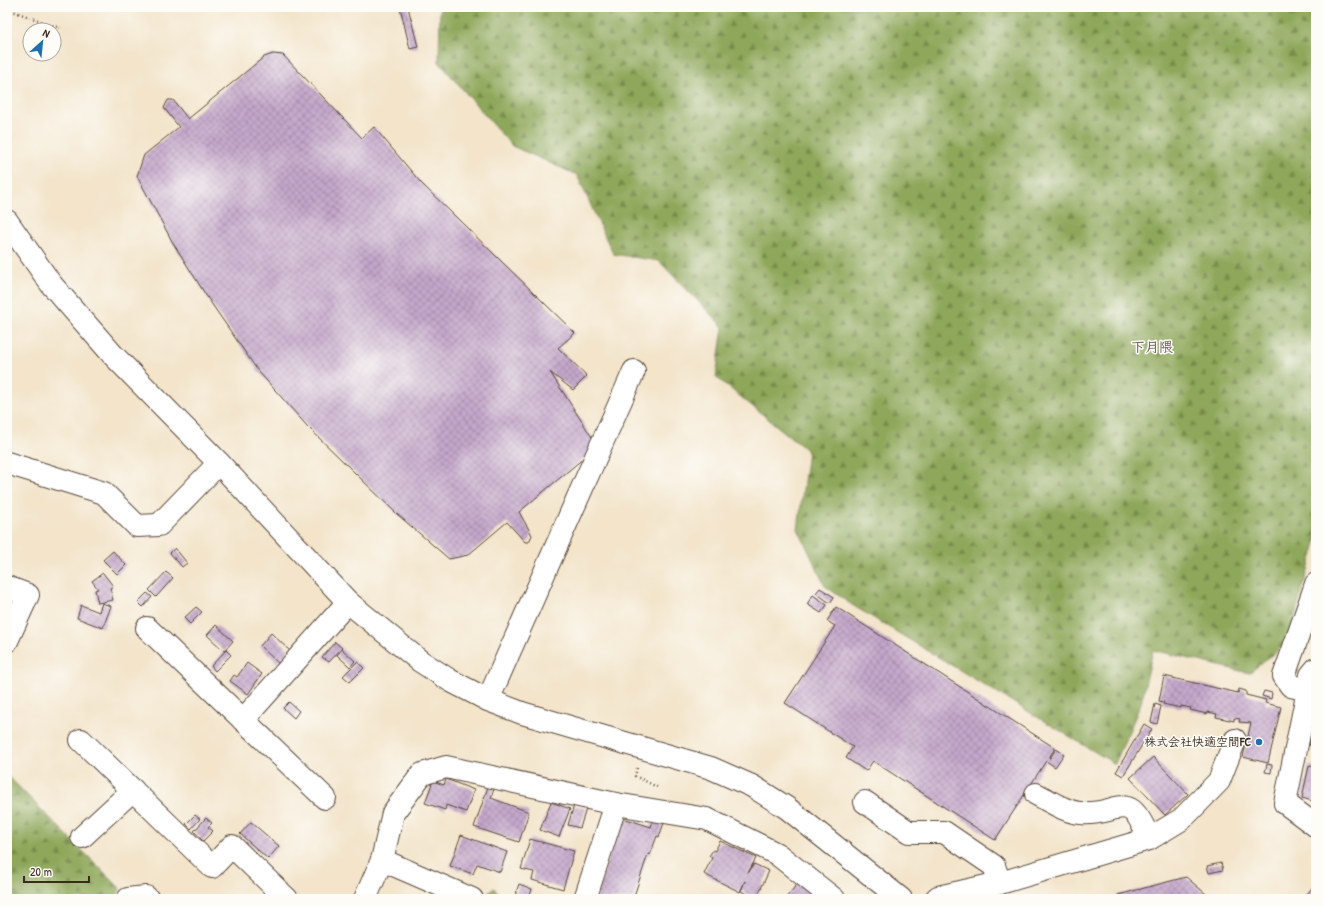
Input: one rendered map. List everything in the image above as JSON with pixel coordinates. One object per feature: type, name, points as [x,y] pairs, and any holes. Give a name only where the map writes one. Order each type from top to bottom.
[{"type":"street","points":[[7,221],[52,284],[113,355],[219,463],[348,602],[420,661],[451,681],[488,700],[522,713],[711,768],[752,786],[787,808],[901,899]]},
{"type":"street","points":[[488,700],[634,371]]},
{"type":"street","points":[[7,463],[104,493],[137,526],[159,525],[219,463]]},
{"type":"street","points":[[1308,690],[1291,686],[1284,676],[1316,584]]},
{"type":"street","points":[[7,587],[28,595],[7,642]]},
{"type":"street","points":[[243,720],[348,602]]},
{"type":"street","points":[[147,628],[325,798]]},
{"type":"street","points":[[1316,669],[1311,675],[1285,803],[1316,826]]},
{"type":"street","points":[[81,740],[212,868],[232,846],[287,899]]},
{"type":"street","points":[[936,899],[938,897],[1000,883],[1149,839],[1182,819],[1218,781],[1235,740]]},
{"type":"street","points":[[365,899],[382,860],[393,812],[422,774],[446,767],[616,804],[707,819],[777,854],[834,899]]},
{"type":"street","points":[[82,837],[133,790]]},
{"type":"street","points":[[1036,794],[1062,808],[1080,813],[1094,813],[1122,806],[1131,810],[1142,821],[1149,839]]},
{"type":"street","points":[[865,802],[909,832],[944,832],[994,866],[1000,883]]},
{"type":"street","points":[[585,899],[616,804]]},
{"type":"street","points":[[382,860],[472,899]]},
{"type":"street","points":[[128,899],[146,897],[148,899]]},
{"type":"path","points":[[7,9],[43,22]]},
{"type":"path","points":[[642,749],[635,776],[660,789]]},
{"type":"green space","points":[[440,7],[1316,7],[1316,543],[1287,643],[1249,673],[1153,650],[1141,703],[1115,764],[852,605],[825,586],[798,529],[808,451],[716,377],[723,327],[659,261],[613,254],[577,175],[512,146],[439,62]]},
{"type":"green space","points":[[7,775],[120,888],[116,899],[7,899]]},
{"type":"green space","points":[[494,888],[502,899],[481,899]]},
{"type":"building","points":[[400,7],[408,7],[418,47],[410,49]]},
{"type":"building","points":[[273,54],[283,55],[362,138],[374,127],[421,183],[575,333],[558,348],[587,376],[573,390],[550,372],[595,442],[585,457],[519,512],[532,535],[529,542],[525,542],[507,522],[468,555],[449,559],[397,514],[308,427],[258,371],[209,300],[173,243],[137,176],[144,155],[179,127],[164,108],[168,100],[173,100],[188,119],[264,57]]},
{"type":"building","points":[[175,548],[187,563],[182,567],[170,553]]},
{"type":"building","points":[[113,551],[126,565],[117,574],[103,560]]},
{"type":"building","points":[[166,572],[173,578],[156,597],[149,590]]},
{"type":"building","points":[[103,573],[113,586],[110,588],[113,600],[98,603],[95,590],[98,589],[92,581]]},
{"type":"building","points":[[820,588],[834,597],[830,603],[816,593]]},
{"type":"building","points":[[147,593],[152,597],[143,607],[138,602]]},
{"type":"building","points":[[813,595],[827,605],[821,613],[807,604]]},
{"type":"building","points":[[102,603],[111,606],[103,628],[77,618],[81,605],[99,612]]},
{"type":"building","points":[[196,607],[202,612],[190,624],[184,618]]},
{"type":"building","points":[[836,607],[1055,748],[1049,758],[1056,749],[1064,754],[1055,767],[1046,761],[995,840],[873,761],[866,771],[846,758],[853,747],[785,703],[835,626],[827,621]]},
{"type":"building","points":[[1316,624],[1316,639],[1309,628]]},
{"type":"building","points":[[216,625],[233,641],[224,651],[207,635]]},
{"type":"building","points":[[271,633],[290,651],[278,663],[260,646]]},
{"type":"building","points":[[335,642],[342,648],[329,662],[322,657]]},
{"type":"building","points":[[342,649],[355,661],[350,667],[337,655]]},
{"type":"building","points":[[226,650],[231,655],[215,671],[211,666]]},
{"type":"building","points":[[357,662],[364,668],[350,682],[343,676]]},
{"type":"building","points":[[247,663],[262,674],[248,694],[230,681],[234,675],[237,677]]},
{"type":"building","points":[[1164,676],[1238,693],[1239,689],[1246,691],[1246,695],[1266,700],[1265,703],[1281,707],[1268,763],[1243,757],[1251,723],[1239,722],[1240,719],[1234,718],[1234,721],[1216,717],[1217,714],[1208,712],[1207,714],[1190,710],[1191,708],[1181,706],[1181,708],[1163,704],[1164,702],[1159,701]]},
{"type":"building","points":[[1264,691],[1272,693],[1271,699],[1262,696]]},
{"type":"building","points":[[289,702],[299,711],[294,718],[283,708]]},
{"type":"building","points":[[1155,704],[1161,706],[1157,724],[1151,722]]},
{"type":"building","points":[[1316,722],[1316,747],[1309,745]]},
{"type":"building","points":[[1144,724],[1152,729],[1123,776],[1116,772]]},
{"type":"building","points":[[1153,757],[1188,794],[1165,815],[1130,778]]},
{"type":"building","points":[[1267,764],[1272,765],[1271,773],[1265,772]]},
{"type":"building","points":[[1309,766],[1316,767],[1316,802],[1302,798]]},
{"type":"building","points":[[446,779],[474,790],[466,812],[446,805],[445,810],[425,803],[433,781],[444,785]]},
{"type":"building","points":[[488,787],[494,789],[491,798],[529,812],[519,842],[474,827]]},
{"type":"building","points":[[551,802],[570,809],[559,837],[540,830]]},
{"type":"building","points":[[574,805],[586,809],[580,828],[568,825]]},
{"type":"building","points":[[195,815],[200,819],[191,829],[186,824]]},
{"type":"building","points":[[620,817],[651,827],[653,820],[664,823],[659,837],[657,836],[650,855],[648,854],[633,899],[596,899]]},
{"type":"building","points":[[206,818],[212,823],[208,827],[213,831],[203,841],[194,831]]},
{"type":"building","points":[[251,822],[279,846],[268,859],[240,834]]},
{"type":"building","points":[[461,835],[507,852],[500,872],[477,864],[473,874],[450,866]]},
{"type":"building","points":[[530,839],[574,851],[563,889],[532,880],[534,872],[521,869]]},
{"type":"building","points":[[720,841],[756,858],[748,873],[754,864],[769,871],[756,899],[741,891],[745,881],[740,892],[704,874],[712,858],[709,856],[713,850],[715,851]]},
{"type":"building","points":[[1221,863],[1223,870],[1209,873],[1207,866]]},
{"type":"building","points":[[1186,877],[1212,899],[1115,899],[1118,895]]},
{"type":"building","points":[[799,882],[820,899],[785,899]]},
{"type":"building","points":[[1316,883],[1316,899],[1303,899]]},
{"type":"building","points":[[519,884],[532,889],[529,899],[515,896]]},
{"type":"place","name":"株式会社快適空間FC","points":[[1259,742]]},
{"type":"district","name":"下月隈","points":[[1152,347]]}]
